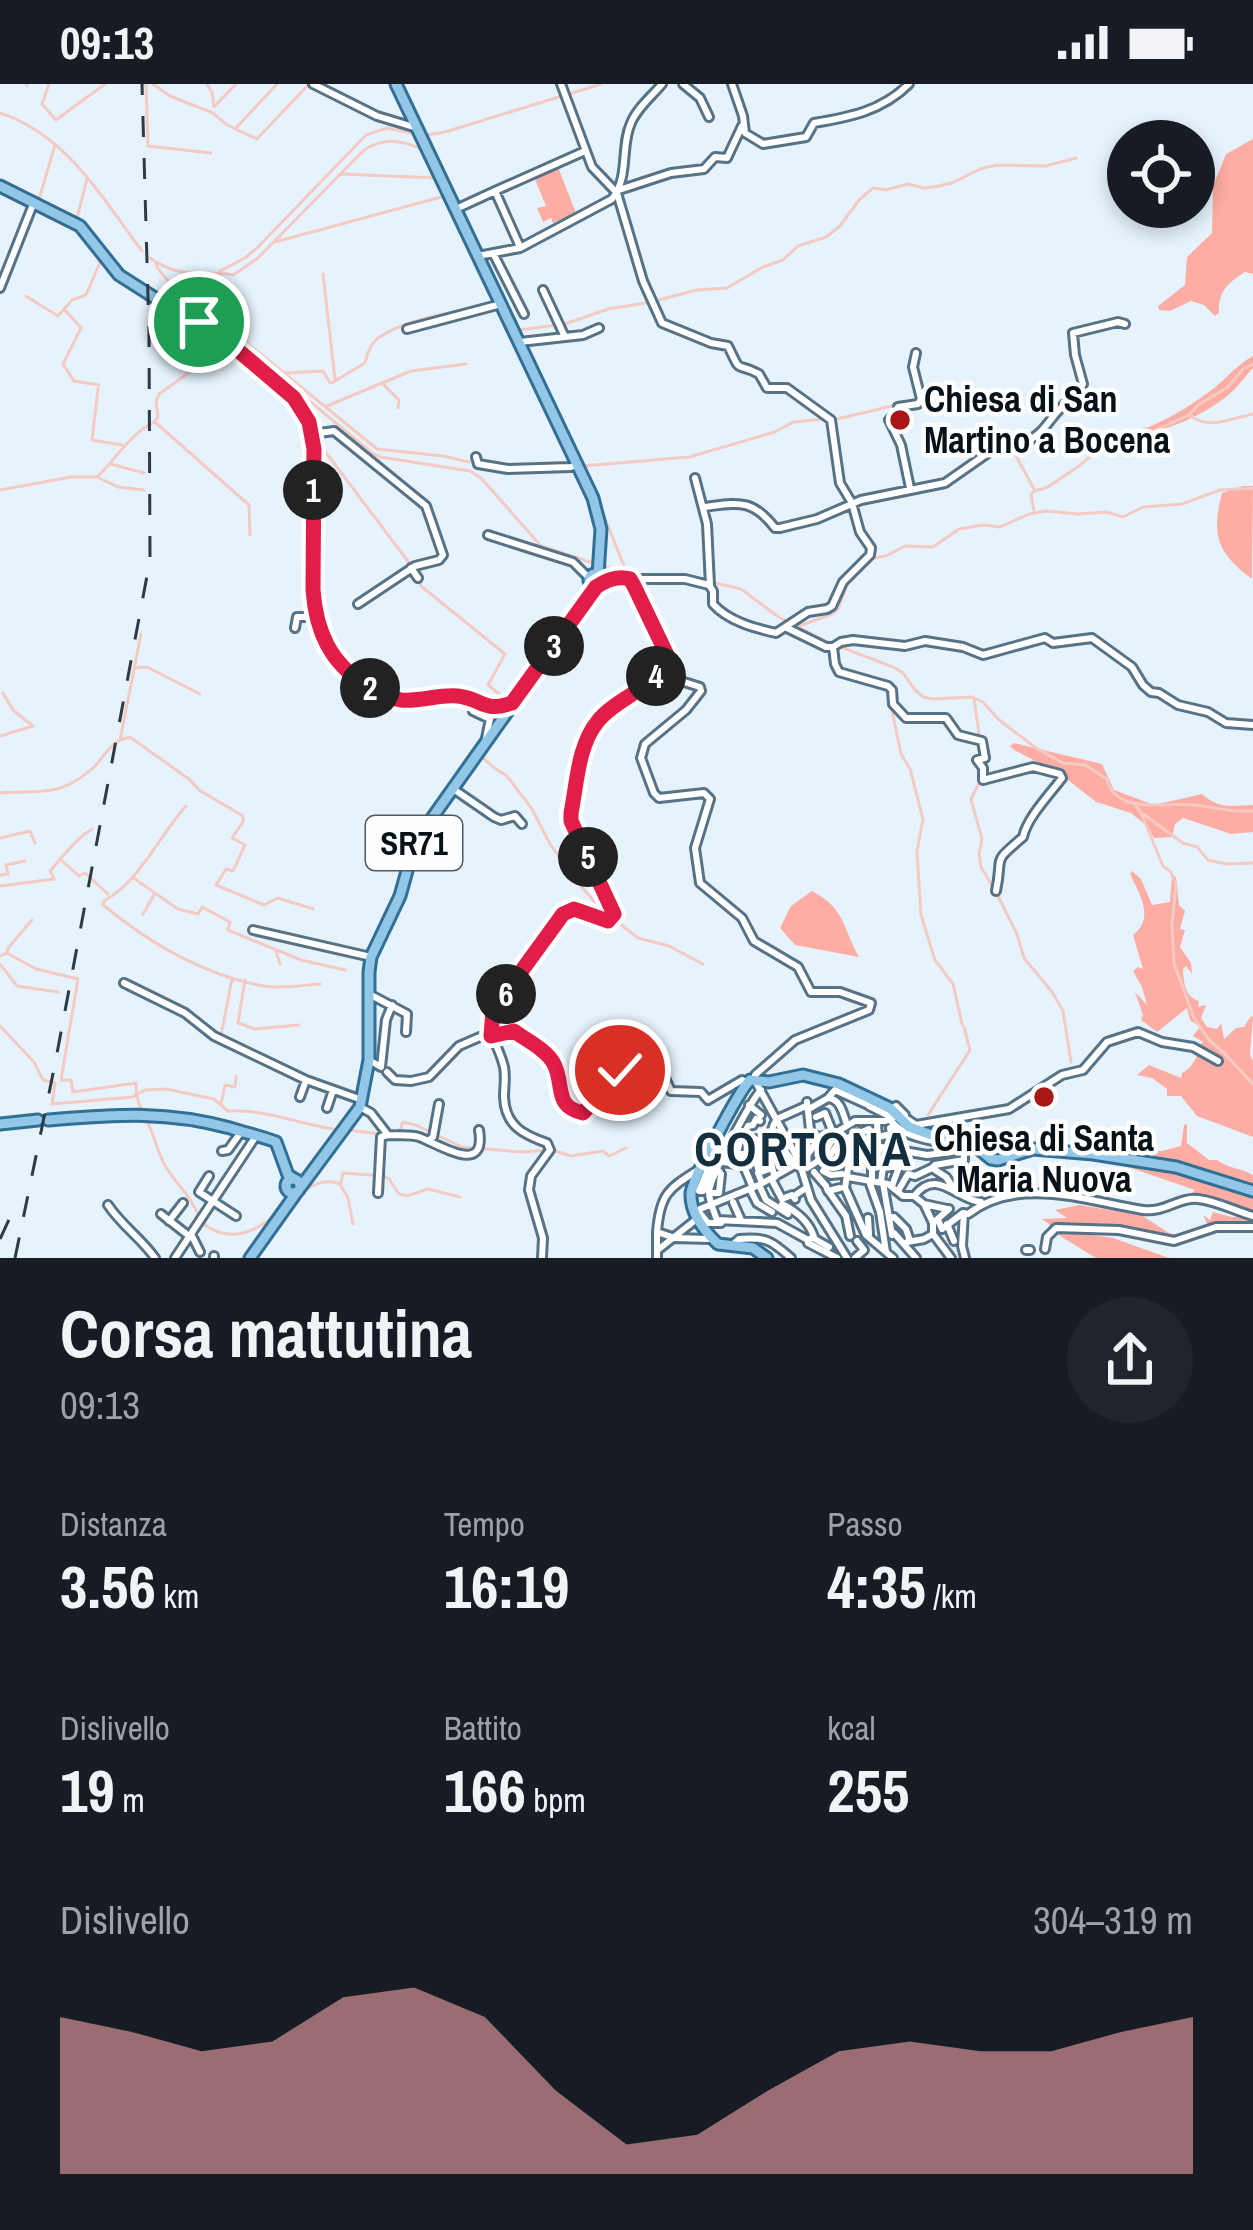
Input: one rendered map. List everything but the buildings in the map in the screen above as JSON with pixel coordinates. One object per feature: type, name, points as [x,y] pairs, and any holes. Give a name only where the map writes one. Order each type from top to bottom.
[{"type":"main road","points":[[396,84],[601,521],[595,577]]},
{"type":"main road","points":[[0,186],[84,229],[119,274],[211,328],[294,398],[312,434],[313,590],[318,617],[339,666],[384,696],[405,700],[456,696],[495,711]]},
{"type":"main road","name":"SR71","points":[[250,1258],[289,1205],[296,1184],[361,1104],[369,1060],[371,958],[400,896],[415,842],[490,736],[495,711],[512,703],[595,577]]},
{"type":"main road","points":[[766,1258],[753,1248],[718,1244],[711,1238],[692,1193],[750,1081],[803,1075],[839,1084],[919,1131],[970,1142],[998,1160],[1033,1149],[1114,1156],[1175,1167],[1253,1191]]},
{"type":"main road","points":[[0,1124],[140,1113],[173,1116],[276,1142],[296,1184]]},
{"type":"street","points":[[313,84],[377,116],[417,128]]},
{"type":"street","points":[[561,84],[598,176],[618,192]]},
{"type":"street","points":[[662,84],[628,129],[618,192],[643,281],[662,322],[711,344],[728,346],[740,369],[755,372],[772,390],[787,388],[829,417],[840,484],[872,552],[843,582],[832,606],[808,612],[773,632],[743,624],[713,604],[707,524],[695,478]]},
{"type":"street","points":[[683,84],[696,93],[710,117]]},
{"type":"street","points":[[732,84],[745,134],[758,142],[806,137],[814,122],[871,110],[909,84]]},
{"type":"street","points":[[478,256],[520,248],[602,207],[618,192],[671,173],[704,169],[715,157],[727,158],[744,122]]},
{"type":"street","points":[[456,209],[585,151]]},
{"type":"street","points":[[495,191],[520,248]]},
{"type":"street","points":[[0,288],[34,202]]},
{"type":"street","points":[[493,253],[524,314]]},
{"type":"street","points":[[543,290],[565,337]]},
{"type":"street","points":[[407,329],[501,304]]},
{"type":"street","points":[[703,507],[750,504],[780,528],[817,519],[852,503],[945,484],[995,448],[1018,438],[1030,440],[1074,398],[1083,384],[1073,333],[1125,324]]},
{"type":"street","points":[[519,342],[584,335],[598,328]]},
{"type":"street","points":[[910,488],[890,420],[898,407],[918,404],[921,399],[916,353]]},
{"type":"street","points":[[312,434],[334,431],[426,506],[442,558],[411,568],[358,604]]},
{"type":"street","points":[[476,457],[478,464],[495,468],[577,465]]},
{"type":"street","points":[[488,535],[573,562],[595,577],[710,582]]},
{"type":"street","points":[[411,568],[418,578]]},
{"type":"street","points":[[628,578],[681,681],[701,691],[645,744],[641,758],[659,798],[704,793],[710,799],[694,848],[700,883],[742,918],[754,940],[798,967],[811,992],[840,992],[871,1003],[869,1010],[795,1040],[750,1081]]},
{"type":"street","points":[[295,628],[297,617],[318,617]]},
{"type":"street","points":[[790,624],[833,647]]},
{"type":"street","points":[[833,647],[853,640],[904,646],[926,641],[963,646],[982,655],[1045,638],[1053,643],[1092,638],[1132,667],[1151,692],[1226,723],[1253,725]]},
{"type":"street","points":[[833,647],[839,672],[888,686],[892,704],[906,718],[946,718],[958,735],[982,741],[985,758],[977,760],[982,780],[1034,767],[1060,774],[1062,778],[1026,825],[1024,837],[1000,858],[996,891]]},
{"type":"street","points":[[542,1258],[543,1238],[529,1190],[531,1176],[550,1149],[523,1135],[508,1116],[504,1067],[491,1034],[493,1010],[563,914],[574,909],[603,921],[611,919],[613,906],[571,821],[584,746],[607,711],[657,675],[668,657]]},
{"type":"street","points":[[475,701],[472,710],[490,719],[490,736]]},
{"type":"street","points":[[452,788],[494,817],[515,816],[522,824]]},
{"type":"street","points":[[253,929],[371,958]]},
{"type":"street","points":[[124,983],[185,1013],[214,1036],[361,1104],[388,1135]]},
{"type":"street","points":[[369,994],[408,1016],[406,1032]]},
{"type":"street","points":[[369,1060],[381,1067],[392,1005]]},
{"type":"street","points":[[386,1072],[395,1080],[429,1077],[459,1046],[514,1031],[552,1060],[562,1099],[583,1113],[605,1074],[615,1035]]},
{"type":"street","points":[[835,1090],[916,1125],[1009,1109],[1059,1076],[1083,1070],[1102,1045],[1138,1032],[1162,1042],[1193,1046],[1218,1061]]},
{"type":"street","points":[[605,1074],[650,1062],[659,1066],[671,1091],[701,1092],[709,1100],[742,1080],[750,1081]]},
{"type":"street","points":[[300,1097],[306,1080]]},
{"type":"street","points":[[750,1081],[759,1108],[813,1170],[882,1184],[906,1198],[930,1184],[985,1202]]},
{"type":"street","points":[[800,1118],[838,1086],[892,1118],[913,1133],[911,1137],[964,1152],[964,1160],[882,1184]]},
{"type":"street","points":[[327,1108],[332,1090]]},
{"type":"street","points":[[828,1098],[839,1104],[847,1125]]},
{"type":"street","points":[[428,1141],[433,1137],[439,1104]]},
{"type":"street","points":[[867,1104],[883,1167],[879,1238]]},
{"type":"street","points":[[759,1108],[744,1116],[747,1162],[756,1186],[766,1200],[790,1204],[813,1236],[841,1253]]},
{"type":"street","points":[[759,1108],[774,1123]]},
{"type":"street","points":[[747,1162],[748,1126],[753,1126],[759,1108]]},
{"type":"street","points":[[774,1123],[810,1110],[825,1113],[850,1155],[844,1189],[879,1238]]},
{"type":"street","points":[[810,1110],[813,1137]]},
{"type":"street","points":[[850,1162],[857,1162],[873,1132],[892,1118]]},
{"type":"street","points":[[873,1132],[892,1118]]},
{"type":"street","points":[[800,1160],[799,1143],[835,1133],[891,1134],[892,1118]]},
{"type":"street","points":[[774,1123],[772,1174],[782,1199],[792,1196],[783,1226]]},
{"type":"street","points":[[790,1204],[828,1153],[835,1133],[847,1125],[927,1155],[952,1152],[956,1147]]},
{"type":"street","points":[[378,1193],[381,1137],[412,1135],[470,1154],[482,1146],[479,1130]]},
{"type":"street","points":[[222,1150],[229,1150],[241,1132]]},
{"type":"street","points":[[873,1132],[872,1164],[889,1218],[879,1238]]},
{"type":"street","points":[[850,1136],[851,1145]]},
{"type":"street","points":[[175,1258],[262,1137]]},
{"type":"street","points":[[657,1255],[712,1204],[731,1199],[810,1154],[819,1138],[813,1137]]},
{"type":"street","points":[[707,1162],[699,1213],[708,1223],[767,1225],[841,1253],[863,1249],[813,1170],[784,1149],[746,1141]]},
{"type":"street","points":[[746,1141],[720,1166],[710,1194],[717,1220],[772,1212]]},
{"type":"street","points":[[657,1255],[659,1211],[667,1191],[707,1162]]},
{"type":"street","points":[[720,1166],[747,1162],[772,1174]]},
{"type":"street","points":[[710,1194],[719,1193],[720,1166]]},
{"type":"street","points":[[882,1184],[899,1167],[883,1167]]},
{"type":"street","points":[[932,1168],[953,1189],[949,1209],[935,1222]]},
{"type":"street","points":[[208,1176],[200,1192],[236,1216]]},
{"type":"street","points":[[720,1184],[726,1184],[731,1199],[749,1213],[808,1240],[829,1231],[851,1234]]},
{"type":"street","points":[[749,1213],[756,1186]]},
{"type":"street","points":[[806,1187],[841,1253]]},
{"type":"street","points":[[827,1189],[844,1189]]},
{"type":"street","points":[[924,1204],[968,1214],[985,1202],[1019,1194],[1063,1195],[1154,1211],[1196,1199],[1253,1216]]},
{"type":"street","points":[[914,1196],[954,1241]]},
{"type":"street","points":[[169,1220],[183,1203]]},
{"type":"street","points":[[108,1205],[155,1258]]},
{"type":"street","points":[[879,1238],[894,1233],[907,1242],[925,1239],[963,1213]]},
{"type":"street","points":[[963,1213],[965,1258]]},
{"type":"street","points":[[161,1214],[190,1235],[200,1252]]},
{"type":"street","points":[[889,1218],[893,1216],[906,1229],[916,1258]]},
{"type":"street","points":[[868,1219],[889,1255]]},
{"type":"street","points":[[1045,1249],[1050,1232],[1061,1227],[1119,1230],[1174,1241],[1216,1227],[1253,1227]]},
{"type":"street","points":[[941,1229],[953,1258]]},
{"type":"street","points":[[657,1232],[711,1238]]},
{"type":"street","points":[[732,1247],[739,1239],[764,1238],[790,1258]]},
{"type":"shaded area","points":[[1253,139],[1253,274],[1245,272],[1229,284],[1215,316],[1191,301],[1170,311],[1159,310],[1185,285],[1187,257],[1215,228],[1215,181],[1226,154]]},
{"type":"shaded area","points":[[558,167],[576,213],[543,222],[537,208],[546,206],[534,177]]},
{"type":"shaded area","points":[[1253,356],[1253,368],[1210,408],[1169,427],[1126,439],[1124,431],[1144,429],[1180,412]]},
{"type":"shaded area","points":[[1253,486],[1252,579],[1224,551],[1217,532],[1222,493]]},
{"type":"shaded area","points":[[1014,743],[1102,764],[1114,790],[1154,805],[1202,794],[1220,804],[1253,805],[1253,832],[1231,834],[1183,818],[1175,824],[1172,837],[1154,838],[1131,813],[1096,802],[1059,773],[1014,750],[1010,746]]},
{"type":"shaded area","points":[[1132,871],[1141,879],[1152,905],[1170,902],[1172,876],[1176,877],[1179,905],[1185,911],[1180,947],[1192,974],[1186,966],[1183,969],[1185,985],[1199,1001],[1198,1007],[1206,1005],[1201,1018],[1207,1027],[1217,1029],[1221,1023],[1224,1039],[1253,1017],[1253,1137],[1197,1116],[1181,1096],[1167,1096],[1167,1089],[1152,1078],[1137,1075],[1149,1065],[1181,1078],[1203,1042],[1193,1036],[1200,1027],[1190,1020],[1187,1008],[1157,1032],[1141,1020],[1135,992],[1147,1005],[1133,971],[1143,969],[1133,935],[1144,914]]},
{"type":"shaded area","points":[[812,891],[837,912],[859,957],[795,945],[780,928],[791,906]]},
{"type":"shaded area","points":[[1187,1124],[1187,1143],[1209,1160],[1253,1175],[1253,1224],[1208,1226],[1203,1215],[1210,1220],[1213,1212],[1248,1217],[1189,1195],[1195,1190],[1099,1157],[1141,1163],[1146,1151],[1181,1146]]},
{"type":"shaded area","points":[[1079,1205],[1141,1215],[1182,1236],[1162,1238],[1107,1225],[1050,1225],[1042,1219],[1067,1218],[1055,1210]]},
{"type":"shaded area","points":[[1057,1234],[1113,1238],[1169,1258],[1096,1258]]},
{"type":"waterway","points":[[49,84],[42,104],[56,120],[105,84]]},
{"type":"waterway","points":[[146,84],[148,146],[211,153]]},
{"type":"waterway","points":[[153,84],[257,139],[309,84]]},
{"type":"waterway","points":[[207,84],[214,106]]},
{"type":"waterway","points":[[214,107],[236,84]]},
{"type":"waterway","points":[[236,128],[277,84]]},
{"type":"waterway","points":[[569,94],[601,84]]},
{"type":"waterway","points":[[426,135],[562,96]]},
{"type":"waterway","points":[[0,113],[24,123],[64,152],[142,251]]},
{"type":"waterway","points":[[220,271],[258,247],[366,135],[387,128],[417,134]]},
{"type":"waterway","points":[[150,258],[182,272],[233,275],[258,258],[365,149],[392,141],[420,148]]},
{"type":"waterway","points":[[39,199],[55,145]]},
{"type":"waterway","points":[[655,301],[727,288],[783,260],[798,246],[826,237],[840,226],[873,188],[934,187],[997,165],[1046,166],[1076,158]]},
{"type":"waterway","points":[[341,174],[436,178]]},
{"type":"waterway","points":[[77,218],[87,179]]},
{"type":"waterway","points":[[275,242],[445,196]]},
{"type":"waterway","points":[[26,296],[58,316],[72,300],[86,295],[101,260]]},
{"type":"waterway","points":[[155,261],[176,290],[372,453],[470,471],[541,546],[593,563]]},
{"type":"waterway","points":[[323,274],[335,379]]},
{"type":"waterway","points":[[511,316],[519,330],[565,324],[608,309],[652,302]]},
{"type":"waterway","points":[[335,381],[365,363],[373,343],[389,331],[481,306]]},
{"type":"waterway","points":[[199,309],[213,315],[377,449],[469,462]]},
{"type":"waterway","points":[[65,310],[81,328],[63,364],[74,381],[99,385]]},
{"type":"waterway","points":[[154,422],[159,394],[226,346]]},
{"type":"waterway","points":[[327,406],[411,371],[466,364]]},
{"type":"waterway","points":[[1035,491],[1079,466],[1114,436],[1145,435],[1189,415],[1253,364]]},
{"type":"waterway","points":[[286,373],[323,371],[330,383],[335,381]]},
{"type":"waterway","points":[[384,385],[399,400],[398,408]]},
{"type":"waterway","points":[[98,389],[92,440],[122,445]]},
{"type":"waterway","points":[[279,390],[302,420]]},
{"type":"waterway","points":[[917,404],[974,395]]},
{"type":"waterway","points":[[833,420],[896,405]]},
{"type":"waterway","points":[[1191,416],[1213,423],[1253,414]]},
{"type":"waterway","points":[[583,466],[689,457],[775,432],[793,422],[824,419]]},
{"type":"waterway","points":[[0,490],[97,477],[130,440],[154,422]]},
{"type":"waterway","points":[[156,423],[249,505],[250,535]]},
{"type":"waterway","points":[[318,442],[410,564]]},
{"type":"waterway","points":[[1010,445],[1034,489]]},
{"type":"waterway","points":[[111,464],[144,473]]},
{"type":"waterway","points":[[99,478],[118,487],[144,490]]},
{"type":"waterway","points":[[870,559],[905,546],[933,547],[959,529],[1000,527],[1029,514],[1106,512],[1123,517],[1143,507],[1182,504],[1220,490],[1253,488]]},
{"type":"waterway","points":[[1033,492],[1034,511]]},
{"type":"waterway","points":[[601,508],[626,571]]},
{"type":"waterway","points":[[602,566],[741,589],[777,616],[831,644]]},
{"type":"waterway","points":[[418,577],[421,586],[505,654],[488,685],[507,700],[492,719]]},
{"type":"waterway","points":[[799,626],[838,609],[847,585]]},
{"type":"waterway","points":[[553,656],[592,603]]},
{"type":"waterway","points":[[0,793],[49,791],[70,784],[120,740],[141,634]]},
{"type":"waterway","points":[[838,646],[893,667],[923,697],[972,697],[983,702],[1036,748],[1063,763],[1085,765],[1131,803],[1253,811]]},
{"type":"waterway","points":[[136,668],[147,667],[200,694]]},
{"type":"waterway","points":[[0,736],[33,726],[13,710],[3,693]]},
{"type":"waterway","points":[[974,698],[980,742]]},
{"type":"waterway","points":[[890,701],[901,754],[910,769],[923,819],[917,851],[921,915],[935,960],[953,984],[962,1024]]},
{"type":"waterway","points":[[120,740],[130,737],[199,790],[243,816],[232,838],[245,845],[233,871],[226,869],[216,885],[264,905],[278,898],[313,909]]},
{"type":"waterway","points":[[480,755],[507,776],[550,844],[600,908],[638,938],[669,946],[703,964]]},
{"type":"waterway","points":[[980,781],[971,799],[982,839],[981,867],[994,889]]},
{"type":"waterway","points":[[1134,803],[1176,885],[1174,963],[1194,1018],[1253,1084]]},
{"type":"waterway","points":[[186,806],[139,870],[103,905],[158,944],[220,974],[270,987],[320,984]]},
{"type":"waterway","points":[[1143,814],[1183,843],[1197,847],[1208,860],[1253,863]]},
{"type":"waterway","points":[[0,886],[54,879],[50,871],[92,829]]},
{"type":"waterway","points":[[0,838],[30,831],[35,843]]},
{"type":"waterway","points":[[61,860],[108,894]]},
{"type":"waterway","points":[[0,875],[8,874],[6,865],[25,861]]},
{"type":"waterway","points":[[132,877],[178,909],[198,914],[202,907],[230,922],[228,930],[301,960],[345,970]]},
{"type":"waterway","points":[[997,894],[1024,958],[1063,1011],[1071,1062]]},
{"type":"waterway","points":[[143,914],[154,895]]},
{"type":"waterway","points":[[0,956],[32,920]]},
{"type":"waterway","points":[[276,951],[280,964]]},
{"type":"waterway","points":[[7,953],[36,969],[78,979],[61,1080],[71,1080],[73,1092],[136,1083],[138,1102],[161,1158],[199,1217]]},
{"type":"waterway","points":[[0,964],[17,986],[58,992]]},
{"type":"waterway","points":[[221,1036],[232,979]]},
{"type":"waterway","points":[[245,980],[238,1023],[255,1029],[299,1025]]},
{"type":"waterway","points":[[0,1026],[34,1062],[43,1080],[55,1083],[52,1104],[166,1089],[214,1099],[228,1111],[268,1114],[338,1130]]},
{"type":"waterway","points":[[928,1115],[970,1050],[964,1027]]},
{"type":"waterway","points":[[221,1104],[225,1085],[235,1087],[236,1076]]},
{"type":"waterway","points":[[395,1133],[403,1122],[462,1147],[552,1150],[571,1156],[603,1151],[609,1156],[626,1148]]},
{"type":"waterway","points":[[348,1130],[380,1134]]},
{"type":"waterway","points":[[341,1183],[343,1173],[383,1176],[399,1194],[428,1189],[460,1197]]},
{"type":"waterway","points":[[299,1196],[318,1183],[340,1184]]},
{"type":"waterway","points":[[341,1186],[353,1224]]},
{"type":"waterway","points":[[202,1223],[222,1233],[243,1233],[279,1210]]},
{"type":"railway","points":[[15,1258],[150,560],[142,84]]},
{"type":"railway","points":[[0,1239],[13,1211]]},
{"type":"place","name":"Chiesa di San Martino a Bocena","points":[[900,420]]},
{"type":"place","name":"Chiesa di Santa Maria Nuova","points":[[1044,1097]]},
{"type":"district","name":"CORTONA","points":[[804,1149]]},
{"type":"route","points":[[199,322],[294,398],[309,422],[314,449],[316,609],[334,659],[375,691],[405,700],[463,697],[496,709],[512,703],[596,587],[620,578],[630,579],[634,586],[668,657],[666,665],[594,725],[584,746],[571,813],[614,914],[608,921],[574,909],[563,914],[491,1017],[491,1036],[514,1031],[552,1060],[562,1099],[578,1113],[593,1102],[605,1074],[620,1070]]}]
